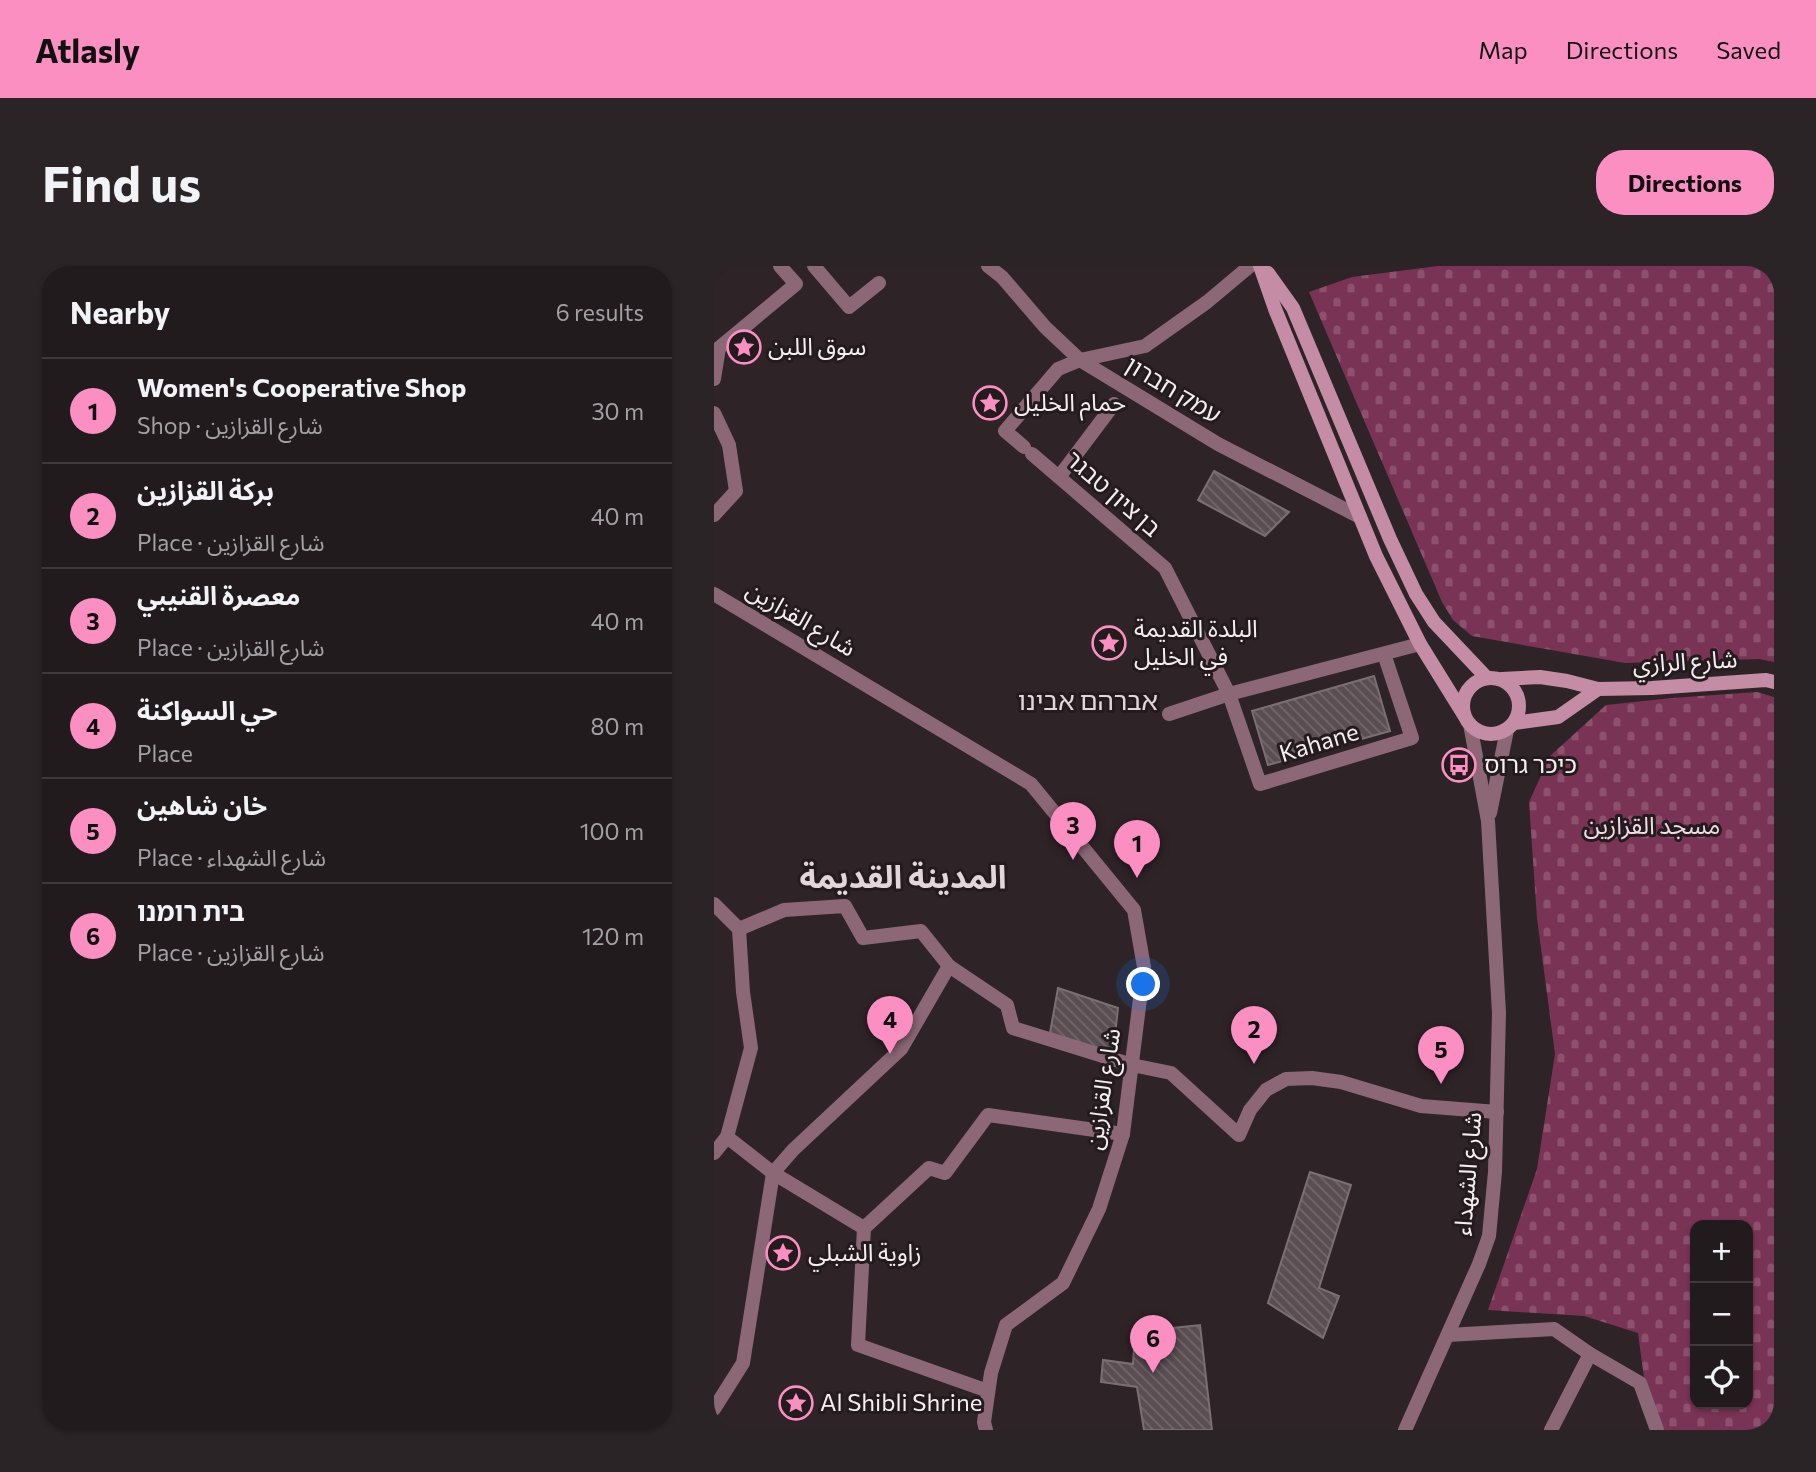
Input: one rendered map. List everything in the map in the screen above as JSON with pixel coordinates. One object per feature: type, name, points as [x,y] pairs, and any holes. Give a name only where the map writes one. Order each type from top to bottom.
[{"type":"main road","points":[[1262,266],[1275,309],[1376,556],[1420,644],[1467,720],[1476,730],[1491,734],[1511,726],[1558,718],[1598,689]]},
{"type":"main road","points":[[1262,266],[1293,308],[1390,539],[1416,594],[1434,622],[1486,678]]},
{"type":"main road","name":"شارع الرازي","points":[[1502,679],[1540,677],[1598,689],[1766,680],[1774,682]]},
{"type":"main road","points":[[1467,720],[1463,706],[1469,688],[1475,682],[1486,678],[1502,679],[1509,683],[1519,698],[1519,715],[1511,726]]},
{"type":"street","points":[[714,379],[719,348],[796,285],[780,266]]},
{"type":"street","points":[[814,266],[849,307],[879,283]]},
{"type":"street","name":"עמק חברון","points":[[988,266],[1002,271],[1045,327],[1080,360],[1218,444],[1360,517]]},
{"type":"street","name":"בן ציון טבגר","points":[[1165,568],[1005,431],[1058,369],[1080,360],[1145,346],[1207,302],[1250,266]]},
{"type":"street","points":[[1059,477],[1114,404]]},
{"type":"street","points":[[714,413],[729,445],[736,491],[714,514]]},
{"type":"street","name":"Kahane","points":[[1165,568],[1229,694],[1260,785],[1412,738],[1384,654]]},
{"type":"street","name":"شارع القزازين","points":[[714,594],[1031,785],[1134,911],[1144,967],[1123,1133],[1099,1209],[1063,1283],[1006,1325],[990,1373],[984,1422],[986,1430]]},
{"type":"street","points":[[1169,714],[1229,694],[1420,644]]},
{"type":"street","points":[[1467,720],[1488,821]]},
{"type":"street","points":[[1488,821],[1511,726]]},
{"type":"street","name":"شارع الشهداء","points":[[1405,1430],[1479,1265],[1489,1236],[1495,1172],[1499,1013],[1488,821]]},
{"type":"street","points":[[714,904],[739,929],[743,992],[751,1048],[727,1137],[715,1151]]},
{"type":"street","points":[[739,929],[784,910],[845,906],[863,938],[921,931],[949,966],[1007,1005],[1013,1028],[1132,1065],[1171,1073],[1239,1135],[1250,1110],[1266,1090],[1286,1079],[1312,1078],[1340,1082],[1421,1106],[1497,1112]]},
{"type":"street","points":[[714,1409],[743,1363],[773,1173],[793,1150],[901,1049],[949,966]]},
{"type":"street","points":[[988,1391],[858,1345],[864,1228],[929,1168],[945,1173],[988,1115],[1123,1133]]},
{"type":"street","points":[[727,1137],[773,1173],[864,1228]]},
{"type":"street","points":[[1448,1335],[1554,1329],[1640,1383],[1657,1430]]},
{"type":"street","points":[[1550,1430],[1591,1354]]},
{"type":"green space","points":[[1438,266],[1774,266],[1774,662],[1759,659],[1625,663],[1472,636],[1453,620],[1442,602],[1309,292],[1352,277]]},
{"type":"green space","name":"مسجد القزازين","points":[[1757,692],[1774,697],[1774,1430],[1651,1430],[1638,1333],[1584,1316],[1488,1310],[1537,1169],[1555,1054],[1537,918],[1529,802],[1550,756],[1606,705]]},
{"type":"building","points":[[1214,471],[1289,512],[1265,536],[1198,500]]},
{"type":"building","points":[[1374,676],[1390,731],[1268,765],[1252,711]]},
{"type":"building","points":[[1058,988],[1118,1008],[1113,1053],[1050,1033]]},
{"type":"building","points":[[1310,1172],[1351,1185],[1319,1288],[1339,1296],[1323,1338],[1268,1303]]},
{"type":"building","points":[[1200,1325],[1212,1430],[1144,1430],[1137,1387],[1101,1382],[1103,1360],[1133,1364],[1135,1332]]},
{"type":"place","name":"سوق اللبن","points":[[744,347]]},
{"type":"place","name":"حمام الخليل","points":[[990,403]]},
{"type":"place","name":"البلدة القديمة في الخليل","points":[[1109,643]]},
{"type":"place","name":"כיכר גרוס","points":[[1459,765]]},
{"type":"place","name":"معصرة القنيبي","points":[[1073,860]]},
{"type":"place","name":"Women's Cooperative Shop","points":[[1137,878]]},
{"type":"place","name":"حي السواكنة","points":[[890,1054]]},
{"type":"place","name":"بركة القزازين","points":[[1254,1064]]},
{"type":"place","name":"خان شاهين","points":[[1441,1084]]},
{"type":"place","name":"زاوية الشبلي","points":[[783,1253]]},
{"type":"place","name":"בית רומנו","points":[[1153,1373]]},
{"type":"place","name":"Al Shibli Shrine","points":[[796,1403]]},
{"type":"district","name":"אברהם אבינו","points":[[1088,701]]},
{"type":"district","name":"المدينة القديمة","points":[[903,877]]}]
